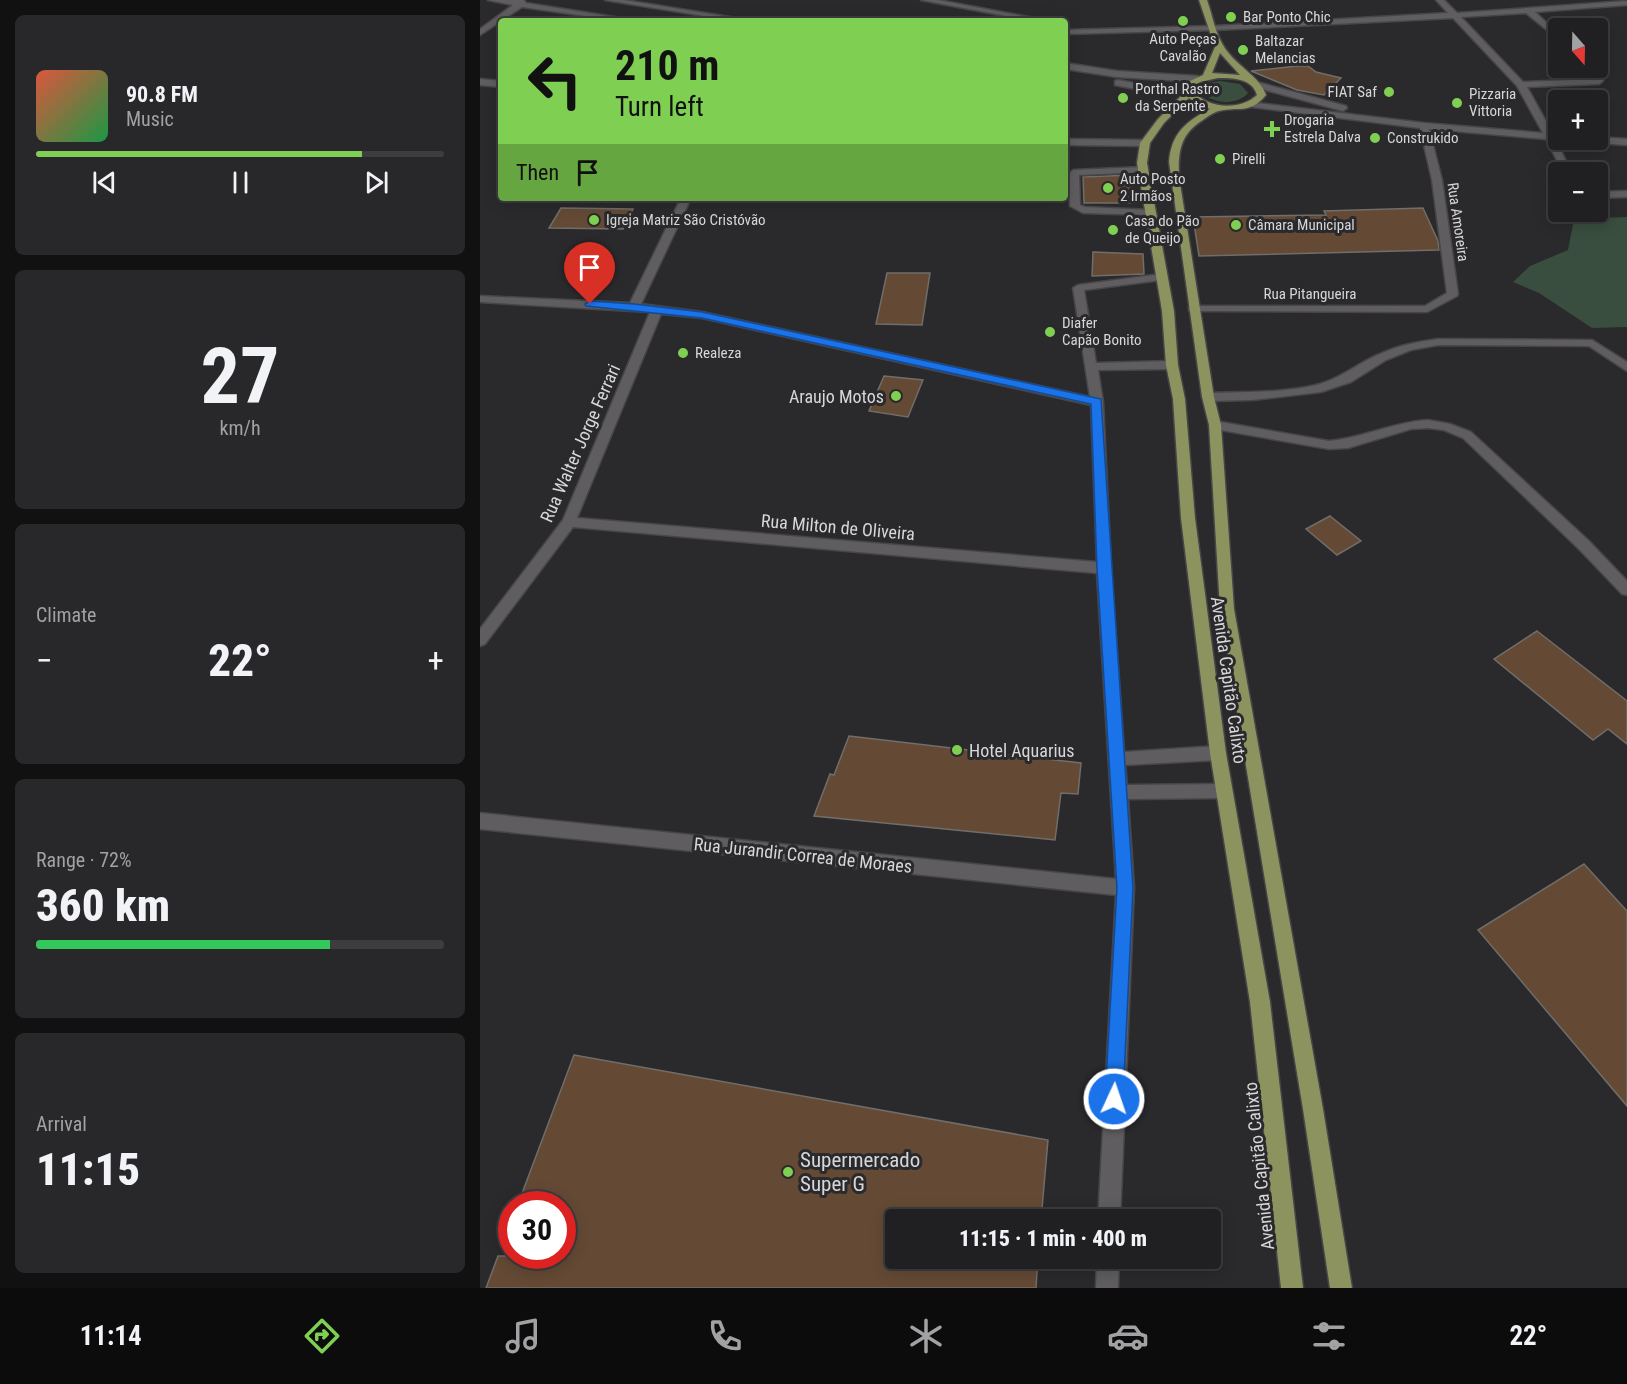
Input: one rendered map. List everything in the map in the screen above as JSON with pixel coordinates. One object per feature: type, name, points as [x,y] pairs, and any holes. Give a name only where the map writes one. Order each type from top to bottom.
[{"type":"main road","points":[[1188,92],[1199,102],[1220,107],[1252,104],[1262,95],[1219,47],[1203,0]]},
{"type":"main road","points":[[1203,78],[1219,47]]},
{"type":"main road","points":[[1145,143],[1161,121],[1188,92],[1191,84],[1203,78],[1230,75],[1253,83]]},
{"type":"main road","name":"Avenida Capitão Calixto","points":[[1220,107],[1183,129],[1178,135],[1173,152],[1174,177],[1193,309],[1215,425],[1227,609],[1313,1109],[1341,1288]]},
{"type":"main road","name":"Avenida Capitão Calixto","points":[[1145,143],[1143,170],[1168,311],[1172,365],[1179,399],[1188,518],[1218,753],[1260,1002],[1292,1288]]},
{"type":"street","points":[[492,0],[522,2],[618,18]]},
{"type":"street","points":[[609,0],[732,18]]},
{"type":"street","points":[[925,0],[1029,18]]},
{"type":"street","points":[[1440,0],[1521,85],[1548,130]]},
{"type":"street","points":[[500,18],[522,2]]},
{"type":"street","points":[[1068,32],[1094,29],[1213,28],[1528,11],[1627,3]]},
{"type":"street","points":[[1528,11],[1548,28]]},
{"type":"street","points":[[480,33],[498,20]]},
{"type":"street","points":[[1068,25],[1094,29]]},
{"type":"street","points":[[1068,66],[1117,74],[1203,78]]},
{"type":"street","points":[[1068,74],[1151,89],[1188,92]]},
{"type":"street","points":[[1521,85],[1599,81],[1600,78]]},
{"type":"street","points":[[480,82],[498,84]]},
{"type":"street","points":[[1253,83],[1340,107],[1424,126],[1548,136]]},
{"type":"street","points":[[1252,104],[1376,116],[1548,125]]},
{"type":"street","name":"Rua Amoreira","points":[[1424,126],[1437,180],[1453,294],[1427,309]]},
{"type":"street","points":[[1608,131],[1627,132]]},
{"type":"street","points":[[1608,141],[1627,142]]},
{"type":"street","points":[[1068,142],[1145,143]]},
{"type":"street","points":[[1143,170],[1076,172],[1074,174],[1075,206],[1083,210],[1150,213]]},
{"type":"street","points":[[1608,195],[1627,194]]},
{"type":"street","points":[[634,307],[685,201]]},
{"type":"street","points":[[1110,1209],[1125,888],[1104,568],[1097,402],[1078,288],[1161,276]]},
{"type":"street","points":[[480,299],[634,307],[702,315],[1097,402]]},
{"type":"street","name":"Rua Pitangueira","points":[[1193,309],[1427,309]]},
{"type":"street","name":"Rua Walter Jorge Ferrari","points":[[480,640],[569,522],[657,310]]},
{"type":"street","points":[[1208,397],[1252,396],[1321,388],[1347,379],[1382,357],[1408,347],[1438,342],[1592,343],[1627,367]]},
{"type":"street","points":[[1090,367],[1172,365]]},
{"type":"street","points":[[1215,425],[1329,445],[1370,436],[1396,427],[1432,424],[1451,427],[1467,435],[1584,545],[1627,590]]},
{"type":"street","name":"Rua Milton de Oliveira","points":[[569,522],[1104,568]]},
{"type":"street","points":[[1117,759],[1218,753]]},
{"type":"street","points":[[1119,792],[1224,791]]},
{"type":"street","name":"Rua Jurandir Correa de Moraes","points":[[480,822],[1125,888]]},
{"type":"street","points":[[1107,1288],[1108,1269]]},
{"type":"green space","points":[[1220,81],[1240,84],[1248,93],[1238,100],[1225,102],[1212,99],[1202,92],[1201,89],[1208,83]]},
{"type":"green space","points":[[1627,217],[1627,327],[1592,328],[1539,293],[1513,282],[1530,266],[1568,250],[1573,222],[1608,222],[1608,218]]},
{"type":"building","points":[[1308,66],[1316,72],[1341,78],[1324,95],[1297,90],[1251,71]]},
{"type":"building","name":"Auto Posto 2 Irmãos","points":[[1132,175],[1135,203],[1084,203],[1083,177]]},
{"type":"building","name":"Igreja Matriz São Cristóvão","points":[[561,208],[633,209],[623,229],[549,228]]},
{"type":"building","points":[[1423,208],[1438,241],[1439,250],[1199,256],[1193,217],[1326,215],[1324,211]]},
{"type":"building","points":[[1093,252],[1143,254],[1144,274],[1092,276]]},
{"type":"building","points":[[887,273],[930,273],[922,325],[876,324]]},
{"type":"building","name":"Araujo Motos","points":[[884,376],[923,380],[908,417],[869,411]]},
{"type":"building","points":[[1330,516],[1361,541],[1337,555],[1306,529]]},
{"type":"building","points":[[1537,631],[1627,701],[1627,744],[1608,729],[1593,740],[1494,659]]},
{"type":"building","points":[[849,736],[1081,763],[1078,794],[1061,793],[1055,840],[814,816],[830,774],[834,775]]},
{"type":"building","points":[[1584,864],[1627,911],[1627,1106],[1478,930]]},
{"type":"building","name":"Supermercado Super G","points":[[574,1055],[1048,1140],[1042,1209],[885,1209],[885,1269],[1037,1269],[1036,1288],[486,1288],[498,1256],[498,1269],[576,1269],[576,1191],[523,1191]]},
{"type":"place","name":"Bar Ponto Chic","points":[[1231,17]]},
{"type":"place","name":"Auto Peças Cavalão","points":[[1183,21]]},
{"type":"place","name":"Baltazar Melancias","points":[[1243,50]]},
{"type":"place","name":"FIAT Saf","points":[[1389,92]]},
{"type":"place","name":"Porthal Rastro da Serpente","points":[[1123,98]]},
{"type":"place","name":"Pizzaria Vittoria","points":[[1457,103]]},
{"type":"place","name":"Drogaria Estrela Dalva","points":[[1272,129]]},
{"type":"place","name":"Construkido","points":[[1375,138]]},
{"type":"place","name":"Pirelli","points":[[1220,159]]},
{"type":"place","name":"Auto Posto 2 Irmãos","points":[[1108,188]]},
{"type":"place","name":"Igreja Matriz São Cristóvão","points":[[594,220]]},
{"type":"place","name":"Câmara Municipal","points":[[1236,225]]},
{"type":"place","name":"Casa do Pão de Queijo","points":[[1113,230]]},
{"type":"place","name":"Diafer Capão Bonito","points":[[1050,332]]},
{"type":"place","name":"Realeza","points":[[683,353]]},
{"type":"place","name":"Araujo Motos","points":[[896,396]]},
{"type":"place","name":"Hotel Aquarius","points":[[957,750]]},
{"type":"place","name":"Supermercado Super G","points":[[788,1172]]},
{"type":"route","points":[[590,304],[702,315],[1097,402],[1104,568],[1125,888],[1114,1099]]}]
